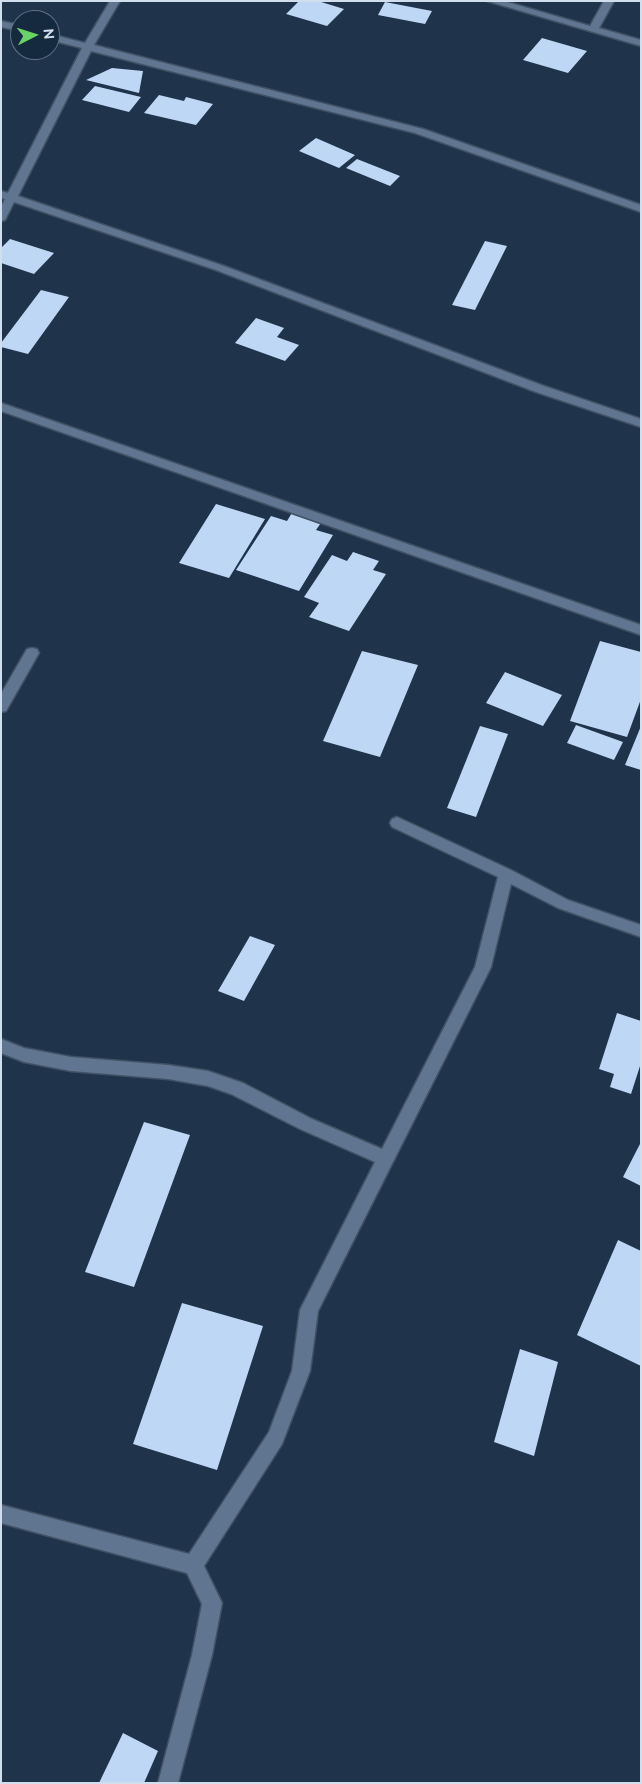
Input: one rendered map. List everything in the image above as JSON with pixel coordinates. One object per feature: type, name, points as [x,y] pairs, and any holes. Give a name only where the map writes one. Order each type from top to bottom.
[{"type":"street","points":[[1,218],[7,196],[115,1]]},
{"type":"street","points":[[492,1],[641,43]]},
{"type":"street","points":[[593,29],[609,1]]},
{"type":"street","points":[[60,40],[419,131],[641,209]]},
{"type":"street","points":[[7,196],[220,268],[531,386],[641,423]]},
{"type":"street","points":[[1,407],[641,630]]},
{"type":"street","points":[[1,706],[32,653]]},
{"type":"street","points":[[398,823],[506,874],[563,904],[641,932]]},
{"type":"street","points":[[194,1565],[276,1438],[301,1370],[309,1310],[483,967],[506,874]]},
{"type":"street","points":[[1,1046],[22,1055],[60,1064],[192,1075],[238,1087],[306,1124],[386,1160]]},
{"type":"street","points":[[1,1514],[194,1565],[212,1603],[202,1655],[168,1783]]},
{"type":"building","points":[[299,1],[318,1],[344,9],[327,26],[286,14]]},
{"type":"building","points":[[385,2],[432,11],[425,24],[378,15]]},
{"type":"building","points":[[542,38],[587,51],[568,73],[523,60]]},
{"type":"building","points":[[112,68],[143,71],[139,93],[86,80]]},
{"type":"building","points":[[95,86],[141,97],[129,112],[82,100]]},
{"type":"building","points":[[159,95],[184,101],[186,97],[213,104],[196,125],[144,113]]},
{"type":"building","points":[[316,138],[355,155],[339,168],[299,151]]},
{"type":"building","points":[[357,159],[400,176],[390,186],[346,168]]},
{"type":"building","points":[[10,239],[54,253],[34,274],[1,263],[1,248]]},
{"type":"building","points":[[485,241],[507,246],[475,310],[452,305]]},
{"type":"building","points":[[41,290],[69,297],[28,354],[1,347],[1,343]]},
{"type":"building","points":[[256,318],[284,328],[277,337],[299,345],[285,361],[235,343]]},
{"type":"building","points":[[216,504],[265,519],[229,578],[179,563]]},
{"type":"building","points":[[293,511],[323,520],[316,530],[333,535],[299,591],[236,570],[271,516],[287,521]]},
{"type":"building","points":[[353,552],[379,561],[373,570],[386,574],[349,631],[309,617],[319,603],[304,597],[332,555],[347,561]]},
{"type":"building","points":[[600,641],[641,652],[641,699],[627,737],[570,721]]},
{"type":"building","points":[[362,651],[418,665],[380,757],[323,741]]},
{"type":"building","points":[[505,672],[562,695],[543,726],[486,703]]},
{"type":"building","points":[[576,725],[623,742],[614,760],[567,743]]},
{"type":"building","points":[[480,726],[508,734],[476,817],[447,808]]},
{"type":"building","points":[[641,726],[641,770],[625,765]]},
{"type":"building","points":[[250,936],[275,945],[244,1001],[218,991]]},
{"type":"building","points":[[617,1013],[641,1021],[641,1063],[631,1094],[610,1087],[614,1074],[599,1069]]},
{"type":"building","points":[[144,1122],[190,1135],[134,1287],[85,1272]]},
{"type":"building","points":[[641,1142],[641,1186],[623,1177]]},
{"type":"building","points":[[618,1240],[641,1251],[641,1366],[577,1335]]},
{"type":"building","points":[[182,1303],[263,1326],[217,1470],[133,1444]]},
{"type":"building","points":[[520,1349],[558,1362],[534,1456],[494,1442]]},
{"type":"building","points":[[123,1733],[158,1751],[144,1783],[99,1783]]}]
